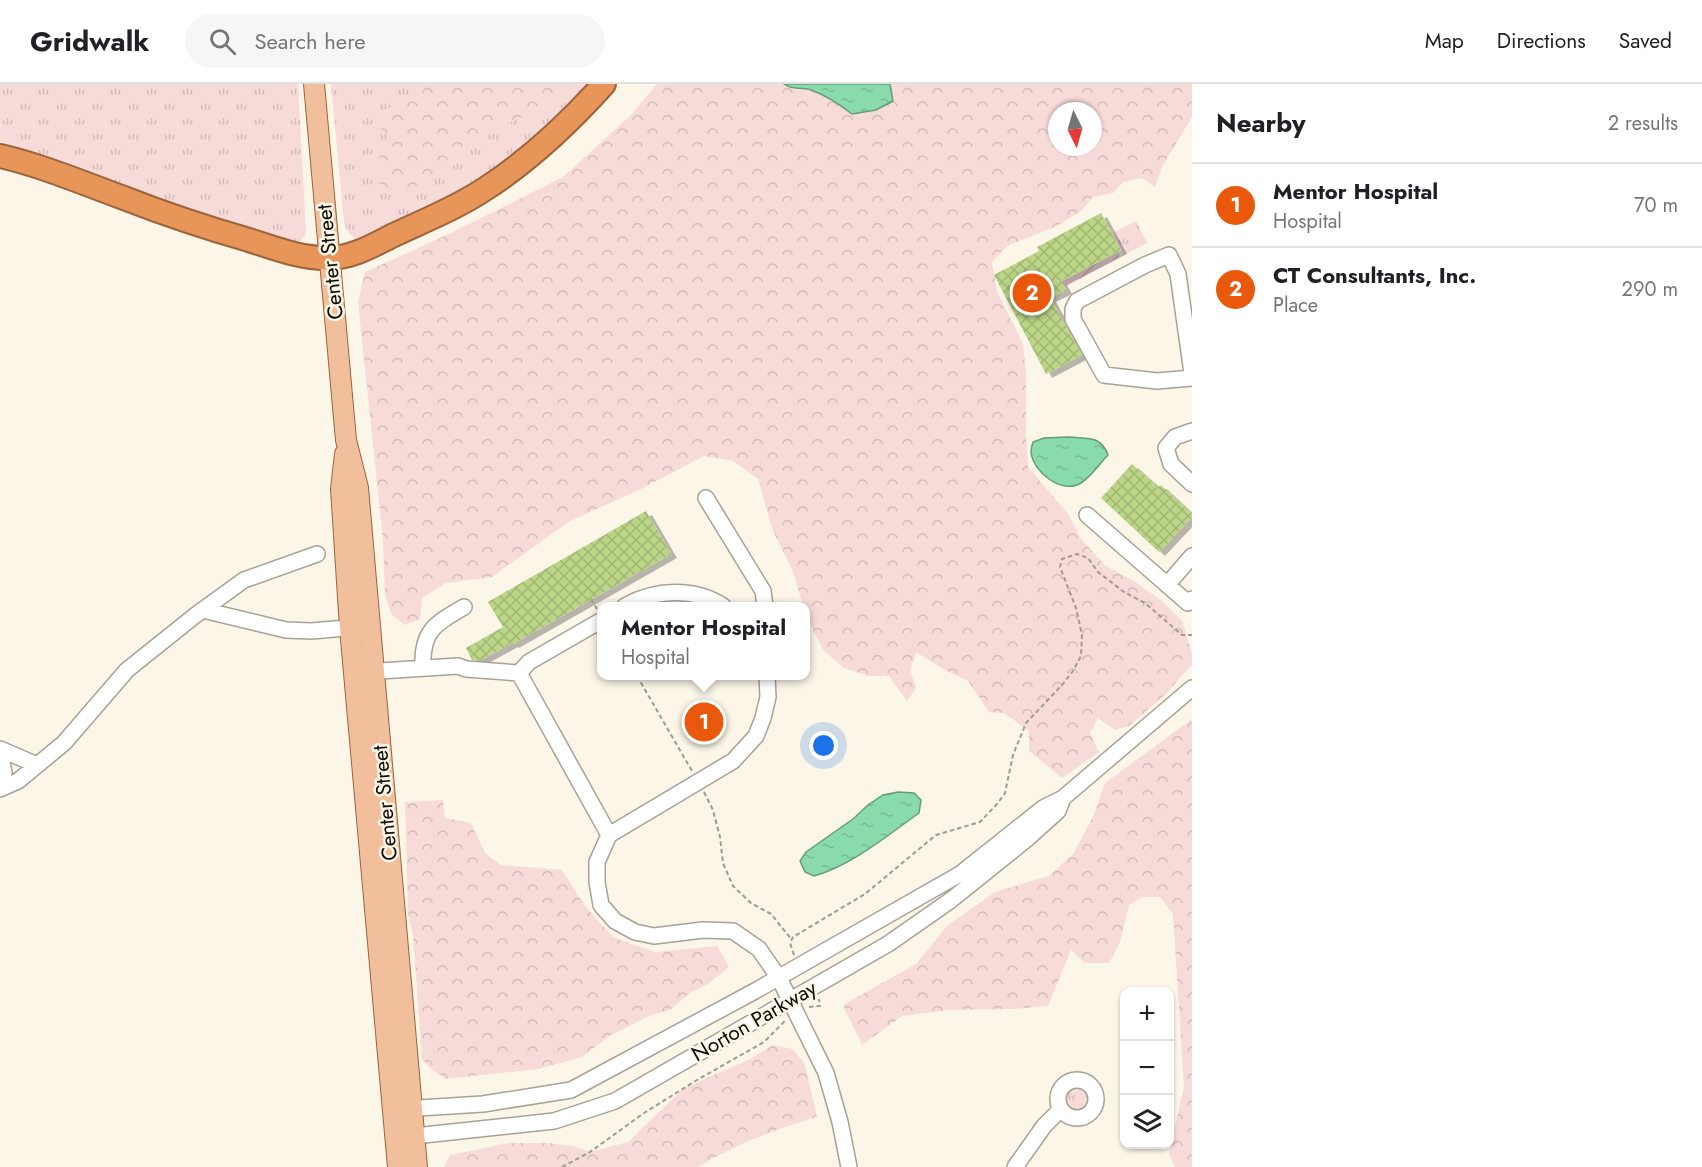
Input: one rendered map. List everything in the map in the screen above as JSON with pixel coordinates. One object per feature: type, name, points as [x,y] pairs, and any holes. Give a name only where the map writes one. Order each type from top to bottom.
[{"type":"highway","points":[[0,156],[45,168],[159,211],[237,237],[302,255],[328,258],[354,254],[444,212],[483,190],[517,167],[543,145],[569,122],[604,84]]},
{"type":"main road","name":"Center Street","points":[[314,84],[346,440],[341,489],[360,627],[405,1137],[417,1167]]},
{"type":"main road","name":"Center Street","points":[[398,1167],[405,1137]]},
{"type":"street","points":[[1192,373],[1178,274],[1169,255],[1077,301],[1072,309],[1073,319],[1104,375],[1157,381],[1192,378]]},
{"type":"street","points":[[1192,431],[1175,437],[1166,448],[1171,464],[1192,484]]},
{"type":"street","points":[[706,498],[763,591],[764,602]]},
{"type":"street","points":[[1087,515],[1188,603],[1192,599]]},
{"type":"street","points":[[0,789],[18,781],[64,743],[127,670],[203,610],[244,580],[317,554]]},
{"type":"street","points":[[1167,585],[1192,556]]},
{"type":"street","points":[[632,602],[661,593],[683,593],[710,598],[716,602]]},
{"type":"street","points":[[423,668],[422,652],[431,629],[464,607]]},
{"type":"street","points":[[203,610],[286,630],[311,631],[360,627]]},
{"type":"street","points":[[519,673],[529,662],[597,623]]},
{"type":"street","points":[[364,672],[458,666],[466,669],[519,673]]},
{"type":"street","points":[[519,673],[609,835]]},
{"type":"street","points":[[767,680],[768,697],[756,736],[733,761],[609,835],[597,862],[597,882],[602,905],[615,921],[635,932],[654,936],[703,930],[733,931],[759,949],[779,978],[826,1073],[840,1122],[849,1167]]},
{"type":"street","name":"Norton Parkway","points":[[402,1109],[483,1104],[571,1089],[779,978],[960,874],[1043,808],[1063,798],[1192,688]]},
{"type":"street","points":[[0,783],[3,773],[0,749],[38,765]]},
{"type":"street","name":"Norton Parkway","points":[[405,1137],[554,1121],[615,1101],[794,1006],[813,987],[888,944],[951,900],[1043,825],[1058,811],[1063,798]]},
{"type":"street","points":[[1015,1167],[1044,1126],[1060,1109]]},
{"type":"path","points":[[800,966],[790,943],[804,929],[865,894],[936,835],[980,822],[1005,793],[1013,755],[1026,723],[1062,685],[1081,656],[1082,635],[1076,608],[1060,567],[1062,559],[1077,554],[1088,558],[1098,572],[1124,592],[1145,603],[1182,635],[1192,635]]},
{"type":"path","points":[[640,680],[714,810],[723,863],[733,886],[751,903],[771,914],[792,940]]},
{"type":"path","points":[[562,1167],[590,1152],[644,1113],[697,1080],[764,1042],[786,1020],[794,1006],[820,1006],[820,1000],[813,987]]},
{"type":"green space","points":[[0,84],[298,84],[305,236],[297,242],[282,243],[0,149]]},
{"type":"green space","points":[[331,84],[595,84],[495,175],[363,240],[351,235],[344,223]]},
{"type":"green space","points":[[424,84],[564,84],[545,103],[521,118],[482,133],[456,163],[442,174],[402,190],[385,191],[378,179],[377,169],[378,160],[387,146],[388,139],[377,124],[378,116],[384,110],[411,99]]},
{"type":"green space","points":[[657,84],[1192,84],[1192,117],[1163,165],[1155,187],[1142,178],[1123,182],[1113,193],[1093,197],[1081,211],[1057,226],[1007,246],[992,262],[997,291],[1023,344],[1026,372],[1028,467],[1069,515],[1081,539],[1106,566],[1137,583],[1162,601],[1182,621],[1192,654],[1192,664],[1167,693],[1129,726],[1115,730],[1098,718],[1090,733],[1099,752],[1062,778],[1029,751],[1029,731],[1004,713],[989,712],[968,681],[916,652],[910,670],[916,688],[907,701],[889,676],[868,676],[844,668],[823,650],[810,624],[810,602],[802,602],[793,571],[773,531],[758,479],[733,461],[704,456],[639,490],[570,521],[492,577],[446,583],[422,598],[420,619],[405,625],[391,614],[385,595],[383,540],[358,302],[365,272],[451,233],[563,177],[630,116]]},
{"type":"green space","points":[[1136,221],[1147,243],[1124,255],[1113,233]]},
{"type":"green space","points":[[1118,252],[1120,257],[1065,287],[1062,282]]},
{"type":"green space","points":[[1192,719],[1192,1167],[1175,1167],[1169,1154],[1170,1149],[1174,1149],[1174,1132],[1184,1087],[1173,914],[1160,897],[1142,897],[1129,905],[1120,942],[1109,963],[1085,963],[1071,950],[1048,1006],[949,1010],[902,1016],[862,1045],[843,1005],[916,964],[947,926],[995,892],[1049,876],[1073,854],[1093,817],[1105,783]]},
{"type":"green space","points":[[443,800],[445,818],[471,823],[485,853],[501,865],[562,870],[584,905],[613,937],[654,952],[717,946],[729,967],[708,984],[690,993],[670,1010],[649,1016],[611,1035],[582,1057],[538,1069],[445,1079],[422,1059],[413,935],[408,913],[405,802]]},
{"type":"green space","points":[[773,1045],[792,1049],[804,1062],[817,1117],[756,1138],[698,1167],[444,1167],[450,1155],[509,1143],[549,1143],[573,1146],[590,1152],[628,1142],[684,1088],[750,1059]]},
{"type":"green space","points":[[1077,1086],[1086,1090],[1090,1099],[1086,1108],[1077,1112],[1068,1108],[1064,1099],[1068,1090]]},
{"type":"water","points":[[784,84],[890,84],[893,101],[876,110],[852,114],[817,92]]},
{"type":"water","points":[[1044,438],[1093,439],[1101,444],[1108,455],[1081,483],[1065,486],[1057,484],[1043,474],[1033,460],[1031,451],[1033,442]]},
{"type":"water","points":[[898,792],[914,793],[921,800],[919,813],[869,849],[842,865],[814,876],[805,872],[800,861],[806,852],[883,795]]},
{"type":"building","points":[[1101,213],[1121,250],[1061,281],[1066,290],[1050,298],[1082,355],[1046,374],[994,275],[1039,251],[1037,247]]},
{"type":"building","points":[[1132,464],[1158,487],[1161,485],[1192,514],[1192,517],[1159,552],[1101,498]]},
{"type":"building","points":[[646,511],[671,554],[513,644],[481,660],[472,660],[466,648],[503,627],[488,602]]},
{"type":"place","name":"CT Consultants, Inc.","points":[[1032,293]]},
{"type":"place","name":"Mentor Hospital","points":[[704,722]]}]
